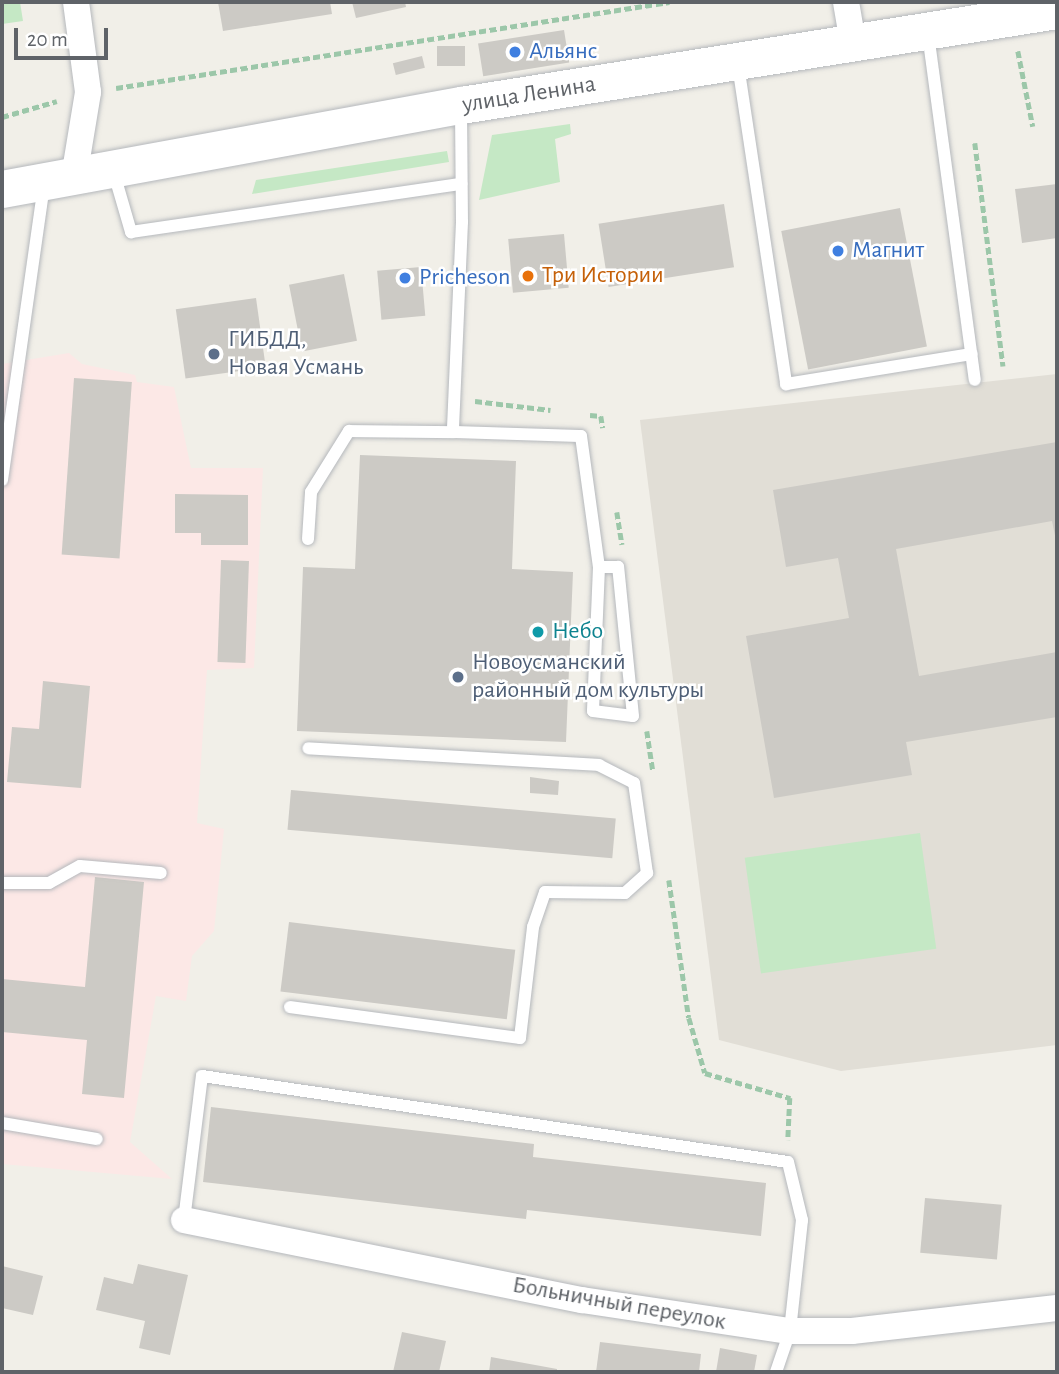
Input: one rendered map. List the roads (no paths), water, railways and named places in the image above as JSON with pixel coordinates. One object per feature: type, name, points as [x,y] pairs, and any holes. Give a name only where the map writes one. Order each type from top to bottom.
[{"type":"main road","name":"улица Ленина","points":[[2,189],[461,105],[928,33],[1012,17],[1054,14]]},
{"type":"street","points":[[59,179],[88,92],[76,2]]},
{"type":"street","points":[[846,2],[853,43]]},
{"type":"street","name":"Больничный переулок","points":[[184,1220],[582,1300],[790,1331],[852,1331],[1057,1308]]},
{"type":"lane","points":[[928,33],[975,380]]},
{"type":"lane","points":[[738,63],[786,384],[972,354]]},
{"type":"lane","points":[[453,432],[457,399],[461,105]]},
{"type":"lane","points":[[113,170],[131,232],[461,184]]},
{"type":"lane","points":[[2,480],[59,179]]},
{"type":"lane","points":[[308,539],[311,492],[349,430],[581,436],[599,567],[593,711],[633,716],[618,566],[599,567]]},
{"type":"lane","points":[[290,1007],[520,1038],[533,927],[545,892],[625,893],[647,873],[634,782],[599,765],[308,748]]},
{"type":"lane","points":[[2,883],[49,883],[80,866],[161,873]]},
{"type":"lane","points":[[184,1220],[202,1076],[788,1162],[802,1220],[790,1331],[776,1372]]},
{"type":"lane","points":[[2,1123],[97,1139]]},
{"type":"place","name":"Альянс","points":[[515,52]]},
{"type":"place","name":"Магнит","points":[[838,251]]},
{"type":"place","name":"Три Истории","points":[[528,276]]},
{"type":"place","name":"Pricheson","points":[[405,278]]},
{"type":"place","name":"ГИБДД, Новая Усмань","points":[[214,354]]},
{"type":"place","name":"Небо","points":[[538,632]]},
{"type":"place","name":"Новоусманский районный дом культуры","points":[[458,677]]}]
